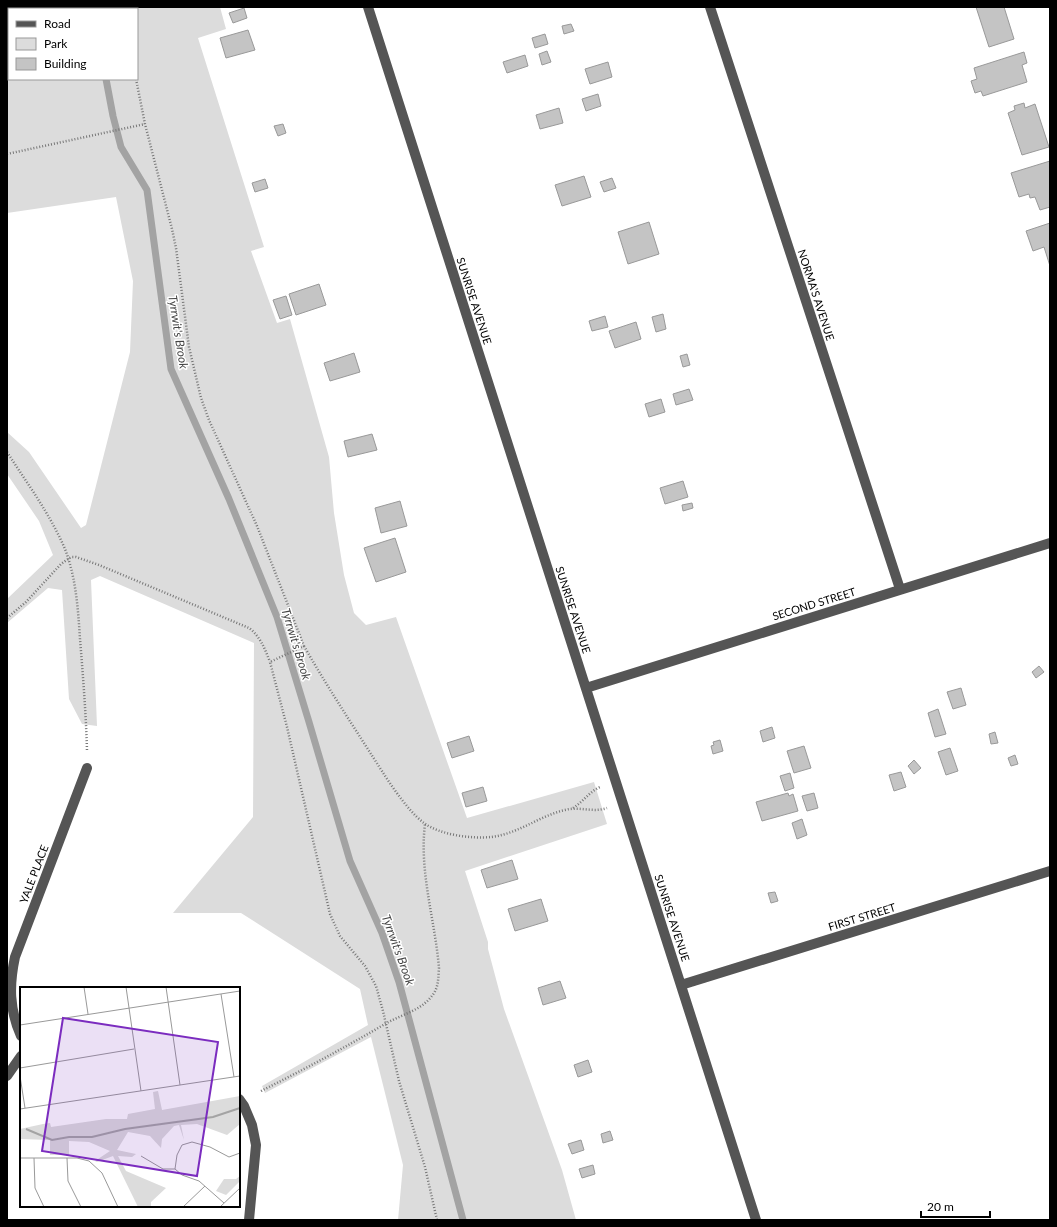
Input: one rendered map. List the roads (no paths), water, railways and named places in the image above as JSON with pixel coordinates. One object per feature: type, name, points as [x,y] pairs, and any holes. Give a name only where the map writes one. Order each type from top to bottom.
[{"type":"street","name":"SUNRISE AVENUE","points":[[368,7],[756,1220]]},
{"type":"street","name":"NORMA'S AVENUE","points":[[710,7],[900,589]]},
{"type":"street","name":"SECOND STREET","points":[[586,688],[1050,543]]},
{"type":"street","name":"YALE PLACE","points":[[20,1034],[13,1016],[11,996],[11,983],[15,957],[87,768]]},
{"type":"street","name":"FIRST STREET","points":[[681,985],[1050,871]]},
{"type":"street","points":[[7,1076],[20,1057]]},
{"type":"street","points":[[240,1100],[252,1125],[256,1145],[249,1220]]},
{"type":"waterway","name":"Tyrrwit's Brook","points":[[106,80],[121,147],[147,190],[171,369],[229,499],[277,617],[350,861],[382,933],[399,982],[463,1220]]}]
